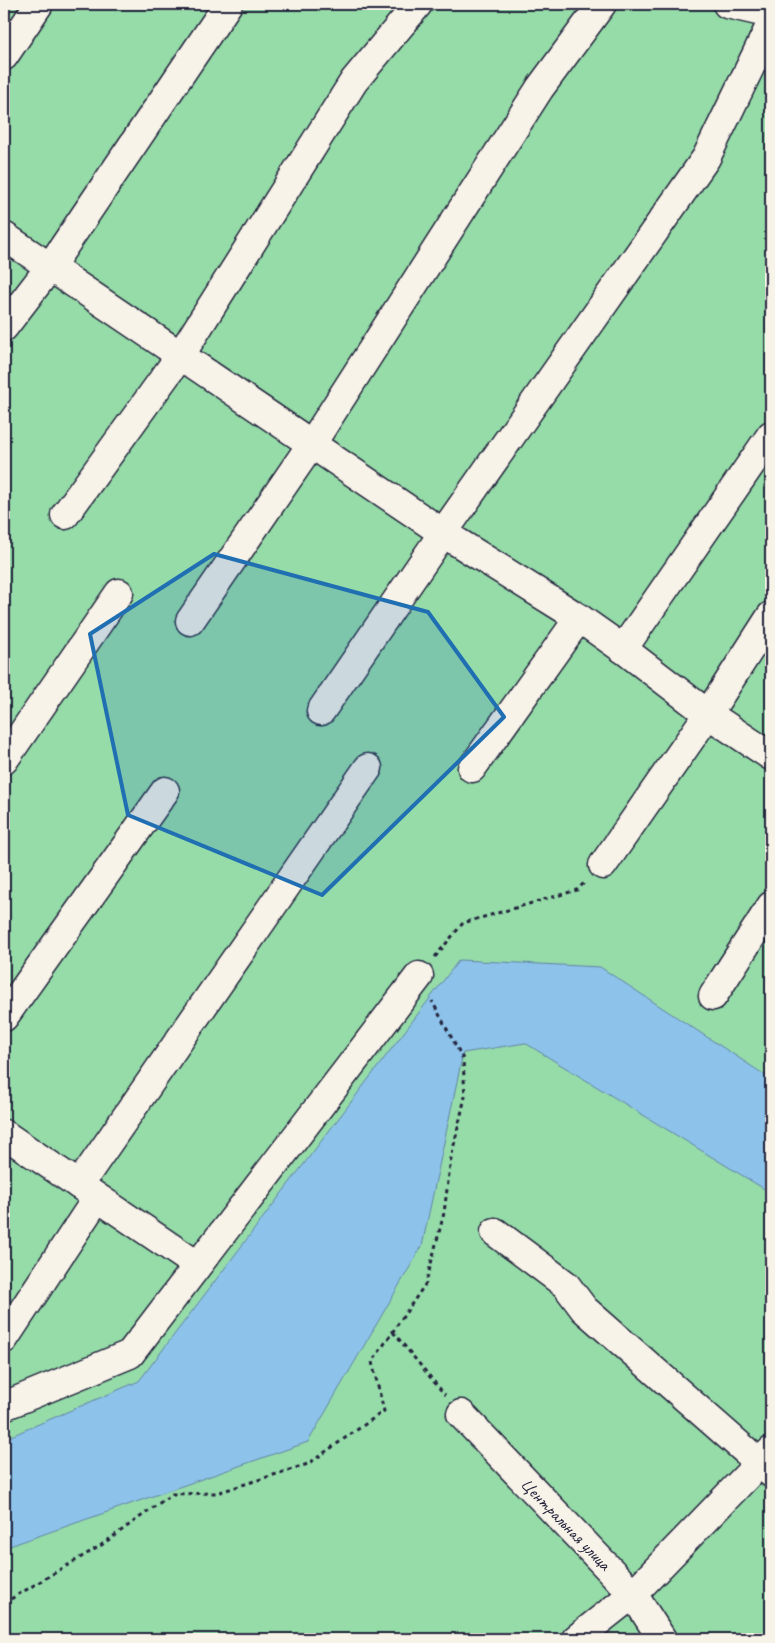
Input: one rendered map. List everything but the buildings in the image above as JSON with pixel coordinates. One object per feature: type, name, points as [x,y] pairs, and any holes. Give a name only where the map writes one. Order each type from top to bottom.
[{"type":"street","points":[[4,56],[39,4]]},
{"type":"street","points":[[4,327],[50,267],[228,4]]},
{"type":"street","points":[[65,515],[180,356],[354,81],[418,4]]},
{"type":"street","points":[[190,621],[311,445],[540,88],[602,4]]},
{"type":"street","points":[[726,4],[771,14]]},
{"type":"street","points":[[321,711],[442,533],[706,158],[771,24]]},
{"type":"street","points":[[4,236],[442,533],[579,618],[708,714],[771,756]]},
{"type":"street","points":[[623,649],[771,435]]},
{"type":"street","points":[[4,760],[118,593]]},
{"type":"street","points":[[603,865],[708,714],[771,616]]},
{"type":"street","points":[[472,768],[579,618]]},
{"type":"street","points":[[4,1339],[88,1192],[368,768]]},
{"type":"street","points":[[4,1017],[165,791]]},
{"type":"street","points":[[713,996],[771,906]]},
{"type":"street","points":[[4,1406],[130,1354],[419,976]]},
{"type":"street","points":[[4,1134],[197,1265]]},
{"type":"street","points":[[496,1232],[566,1284],[584,1309],[767,1462],[633,1594],[576,1639]]},
{"type":"street","name":"Центральная улица","points":[[461,1414],[633,1594],[662,1639]]},
{"type":"path","points":[[4,1603],[100,1546],[172,1494],[217,1493],[308,1464],[384,1411],[372,1362],[426,1283],[444,1213],[450,1158],[465,1098],[463,1059],[419,976],[463,923],[577,890]]},
{"type":"path","points":[[392,1332],[461,1414]]},
{"type":"highlighted area","points":[[214,554],[428,612],[504,717],[322,895],[128,815],[90,634]]},
{"type":"green space","points":[[4,4],[771,4],[771,1639],[4,1639]]},
{"type":"water","points":[[459,960],[600,967],[771,1079],[771,1193],[525,1043],[463,1053],[422,1246],[308,1442],[4,1548],[4,1439],[139,1381]]}]
